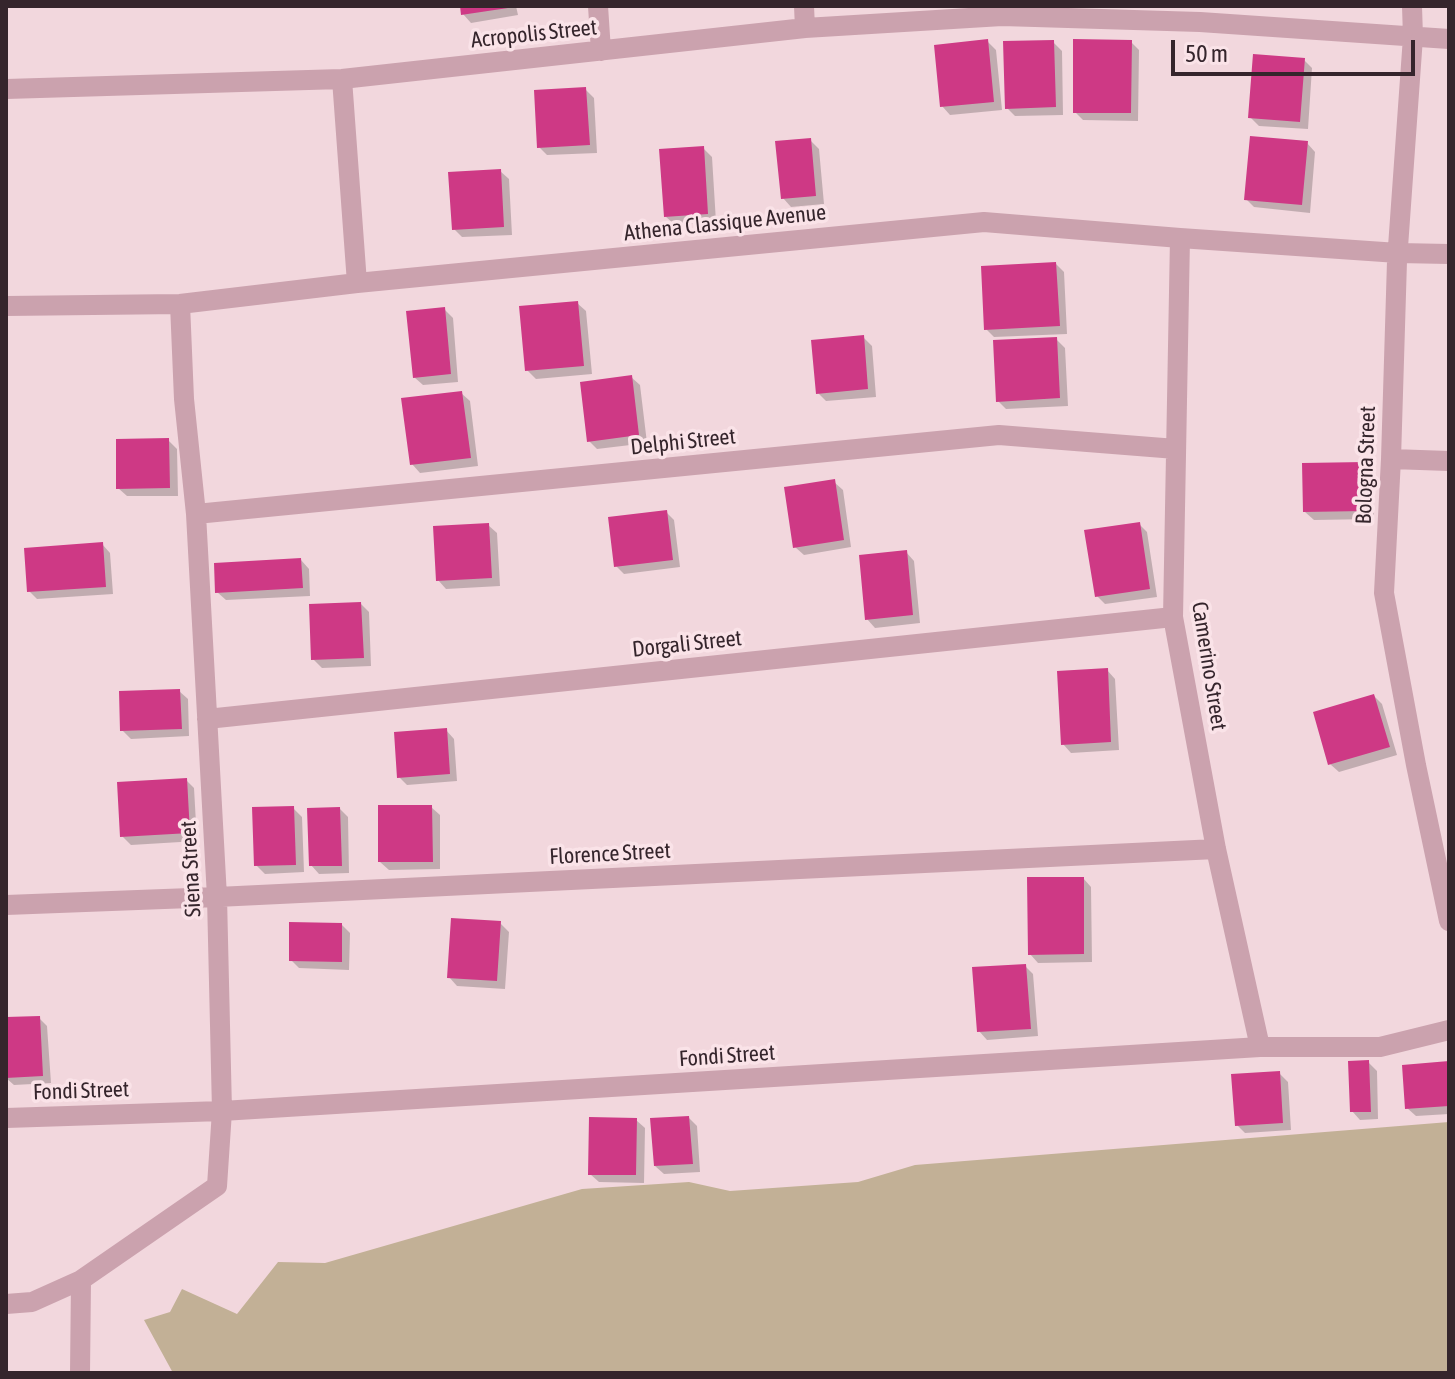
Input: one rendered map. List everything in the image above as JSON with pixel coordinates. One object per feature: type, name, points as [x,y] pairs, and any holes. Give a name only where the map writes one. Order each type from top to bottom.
[{"type":"street","points":[[598,6],[601,51]]},
{"type":"street","points":[[804,6],[805,28]]},
{"type":"street","name":"Bologna Street","points":[[1412,6],[1413,37],[1398,253],[1384,593],[1449,921]]},
{"type":"street","name":"Acropolis Street","points":[[6,89],[342,79],[805,28],[1001,11],[1200,14],[1449,39]]},
{"type":"street","points":[[342,79],[357,283]]},
{"type":"street","name":"Athena Classique Avenue","points":[[6,306],[180,304],[357,283],[984,222],[1180,238],[1449,254]]},
{"type":"street","name":"Camerino Street","points":[[1180,238],[1173,617],[1216,849],[1260,1047]]},
{"type":"street","name":"Siena Street","points":[[6,1304],[32,1302],[81,1280],[217,1186],[222,1111],[217,897],[196,514],[184,399],[180,304]]},
{"type":"street","name":"Delphi Street","points":[[196,514],[999,435],[1176,449]]},
{"type":"street","points":[[1391,459],[1449,461]]},
{"type":"street","name":"Dorgali Street","points":[[207,719],[1173,617]]},
{"type":"street","name":"Florence Street","points":[[6,905],[1216,849]]},
{"type":"street","name":"Fondi Street","points":[[6,1118],[222,1111],[1260,1047],[1380,1047],[1449,1030]]},
{"type":"street","points":[[80,1373],[81,1280]]},
{"type":"shaded area","points":[[1449,1122],[1449,1372],[1446,1373],[173,1373],[144,1320],[170,1312],[182,1289],[237,1314],[278,1262],[325,1263],[582,1189],[689,1182],[730,1191],[858,1182],[915,1165]]},
{"type":"building","points":[[460,6],[508,6],[508,8],[461,15]]},
{"type":"building","points":[[988,39],[994,102],[940,107],[934,45]]},
{"type":"building","points":[[1073,39],[1132,40],[1131,113],[1073,113]]},
{"type":"building","points":[[1054,40],[1056,107],[1005,109],[1003,41]]},
{"type":"building","points":[[1253,54],[1305,58],[1300,122],[1248,118]]},
{"type":"building","points":[[586,87],[590,145],[537,148],[534,90]]},
{"type":"building","points":[[1250,136],[1308,141],[1302,205],[1244,200]]},
{"type":"building","points":[[811,138],[816,196],[781,199],[775,141]]},
{"type":"building","points":[[704,146],[708,214],[664,217],[659,149]]},
{"type":"building","points":[[501,169],[504,227],[452,230],[448,172]]},
{"type":"building","points":[[1056,262],[1060,326],[984,330],[981,266]]},
{"type":"building","points":[[578,301],[584,366],[525,371],[519,306]]},
{"type":"building","points":[[445,307],[451,374],[413,378],[406,311]]},
{"type":"building","points":[[864,335],[868,389],[816,394],[811,340]]},
{"type":"building","points":[[1057,337],[1060,398],[996,402],[993,340]]},
{"type":"building","points":[[632,375],[639,435],[587,442],[580,382]]},
{"type":"building","points":[[462,391],[471,458],[410,465],[401,398]]},
{"type":"building","points":[[169,438],[170,488],[116,489],[116,439]]},
{"type":"building","points":[[1365,462],[1366,511],[1303,512],[1302,463]]},
{"type":"building","points":[[835,479],[844,540],[793,548],[784,487]]},
{"type":"building","points":[[667,510],[673,560],[614,567],[608,517]]},
{"type":"building","points":[[1140,522],[1150,589],[1095,597],[1084,530]]},
{"type":"building","points":[[489,523],[492,578],[436,581],[433,526]]},
{"type":"building","points":[[103,542],[106,587],[27,592],[24,548]]},
{"type":"building","points":[[907,550],[913,615],[865,620],[859,555]]},
{"type":"building","points":[[301,558],[303,588],[215,593],[214,563]]},
{"type":"building","points":[[361,602],[364,658],[311,660],[309,604]]},
{"type":"building","points":[[1108,668],[1111,742],[1061,745],[1057,671]]},
{"type":"building","points":[[180,689],[182,729],[120,731],[119,691]]},
{"type":"building","points":[[1374,694],[1390,747],[1328,765],[1313,712]]},
{"type":"building","points":[[447,728],[450,774],[397,778],[394,732]]},
{"type":"building","points":[[187,778],[190,833],[120,837],[117,782]]},
{"type":"building","points":[[378,805],[432,805],[433,862],[378,862]]},
{"type":"building","points":[[294,806],[296,865],[254,866],[252,807]]},
{"type":"building","points":[[340,807],[342,866],[309,866],[307,808]]},
{"type":"building","points":[[1027,877],[1084,877],[1084,954],[1028,955]]},
{"type":"building","points":[[451,918],[501,921],[497,981],[447,978]]},
{"type":"building","points":[[289,922],[342,923],[342,962],[289,961]]},
{"type":"building","points":[[1026,964],[1031,1029],[977,1032],[972,967]]},
{"type":"building","points":[[40,1016],[43,1076],[6,1078],[6,1017]]},
{"type":"building","points":[[1369,1060],[1371,1112],[1350,1112],[1348,1061]]},
{"type":"building","points":[[1449,1061],[1449,1106],[1405,1109],[1402,1065]]},
{"type":"building","points":[[1280,1071],[1283,1123],[1235,1126],[1231,1074]]},
{"type":"building","points":[[689,1116],[693,1164],[654,1166],[650,1118]]},
{"type":"building","points":[[589,1117],[637,1118],[636,1175],[588,1175]]}]
